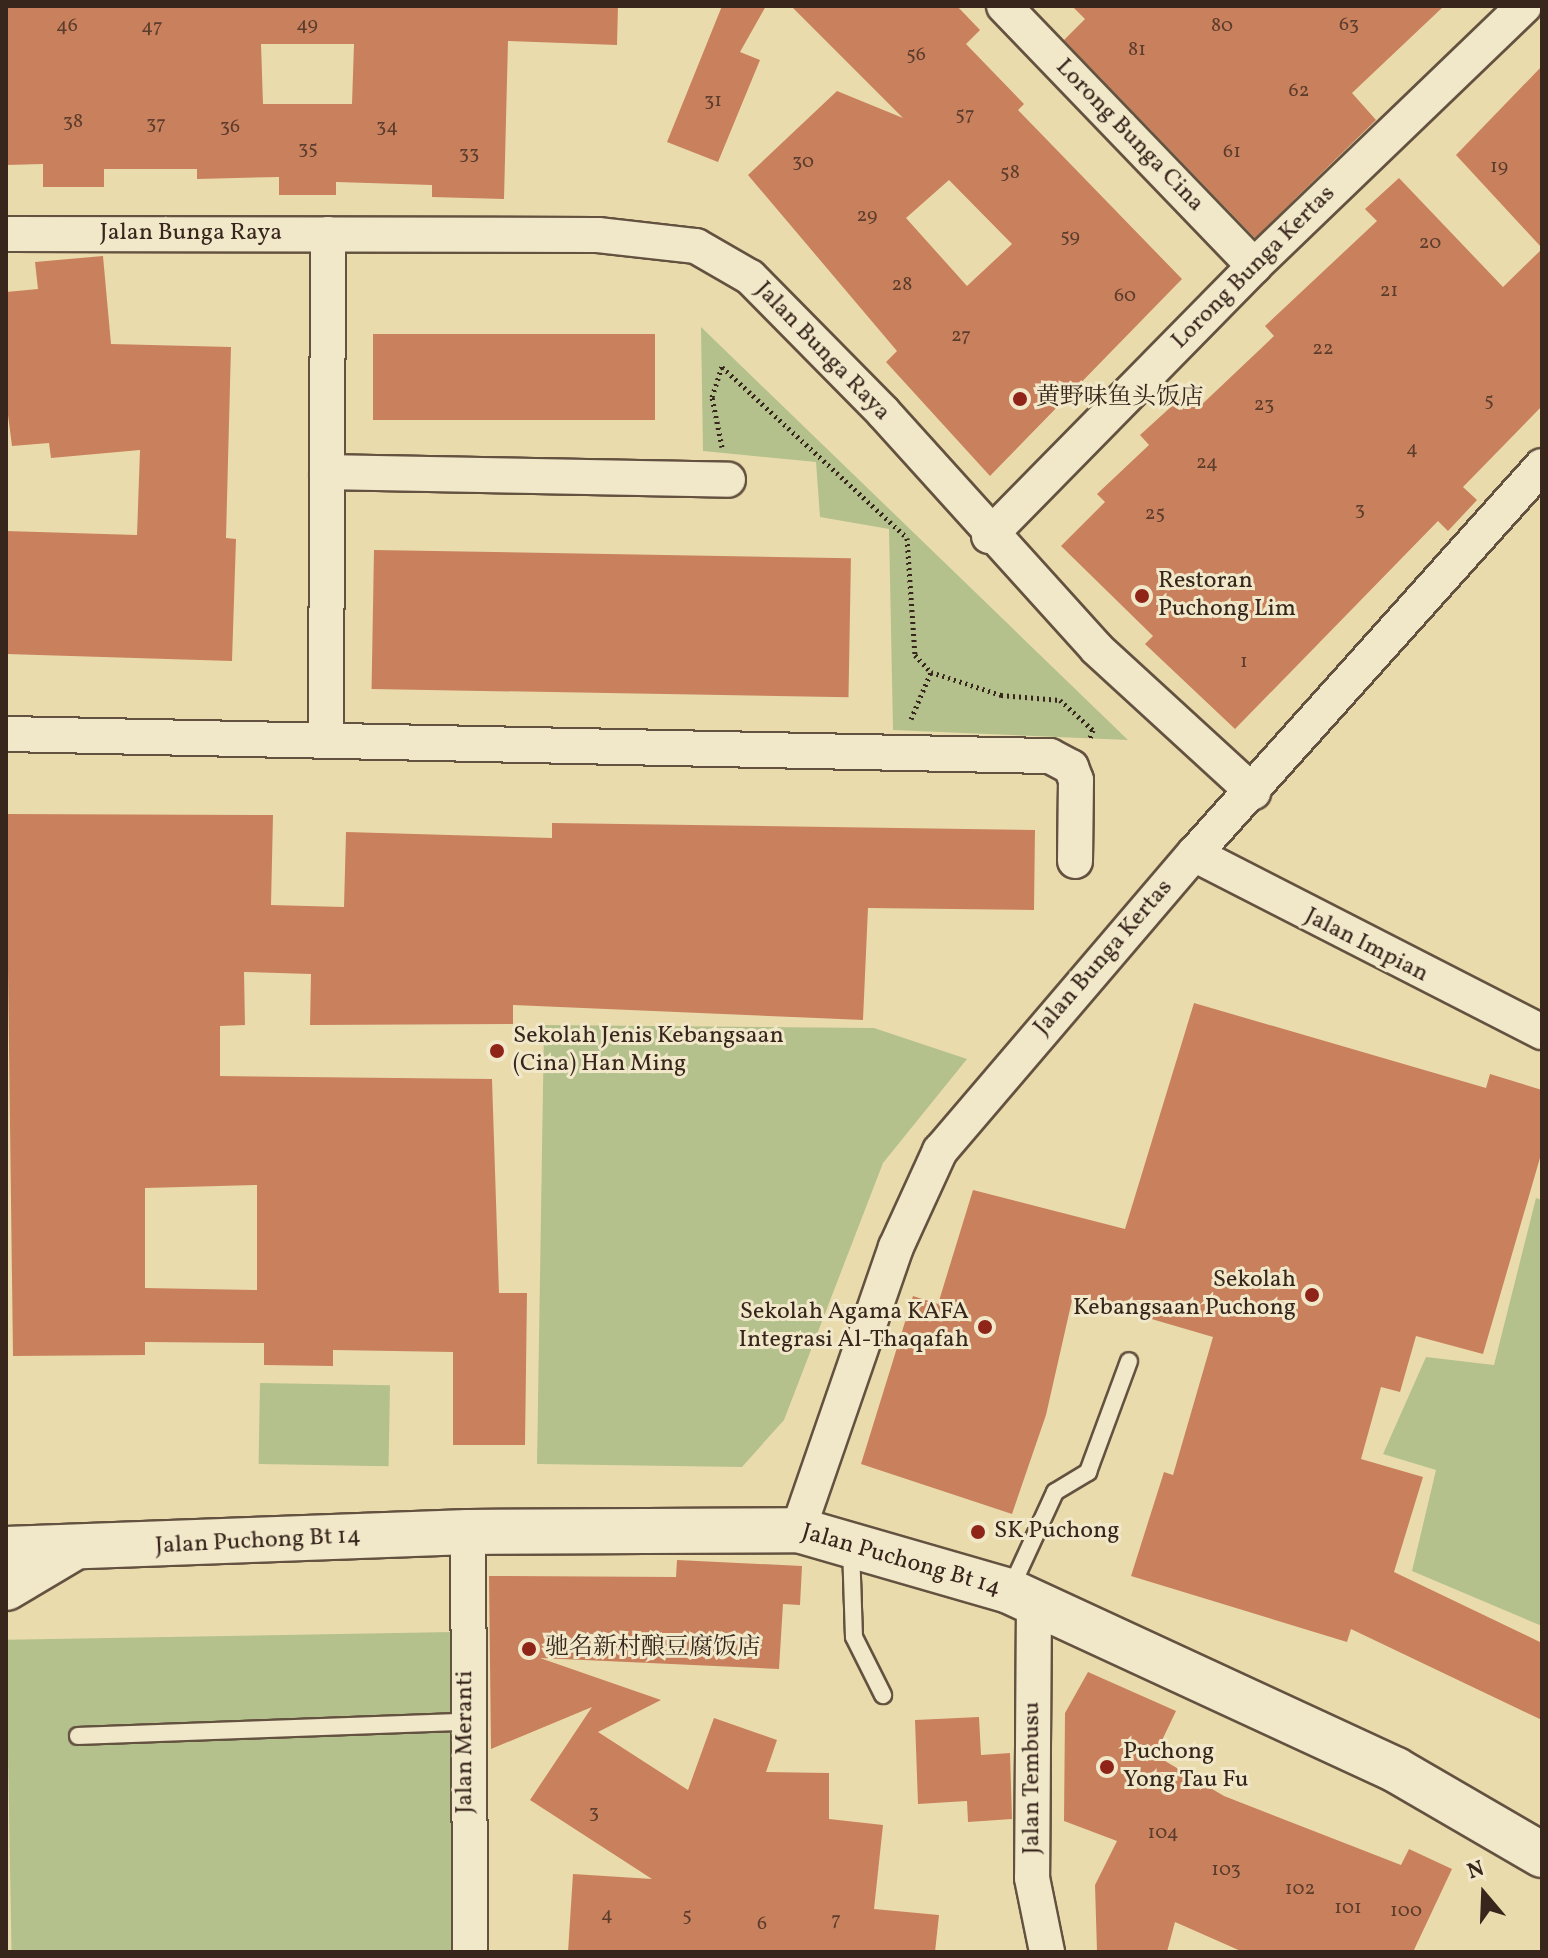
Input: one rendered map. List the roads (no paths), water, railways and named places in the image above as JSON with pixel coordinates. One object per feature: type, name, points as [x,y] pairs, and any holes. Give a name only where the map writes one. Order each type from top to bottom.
[{"type":"street","name":"Lorong Bunga Kertas","points":[[989,536],[1254,266],[1524,6]]},
{"type":"street","name":"Lorong Bunga Cina","points":[[1007,7],[1254,266]]},
{"type":"street","name":"Jalan Bunga Raya","points":[[6,234],[598,235],[696,246],[750,277],[883,412],[989,536],[1177,729],[1253,792]]},
{"type":"street","points":[[326,738],[328,234]]},
{"type":"street","name":"Jalan Bunga Kertas","points":[[798,1530],[896,1247],[940,1151],[1194,854],[1253,792],[1542,466]]},
{"type":"street","points":[[327,472],[728,480]]},
{"type":"street","points":[[6,734],[897,750],[1050,756],[1071,767],[1075,861]]},
{"type":"street","name":"Jalan Impian","points":[[1194,854],[1340,934],[1542,1032]]},
{"type":"street","name":"Jalan Puchong Bt 14","points":[[6,1549],[70,1550],[468,1532],[798,1530],[1022,1597],[1396,1770],[1542,1855]]},
{"type":"street","name":"Jalan Meranti","points":[[468,1532],[464,1722],[470,1952]]},
{"type":"street","points":[[6,1588],[70,1550]]},
{"type":"street","name":"Jalan Tembusu","points":[[1022,1597],[1032,1878],[1047,1952]]},
{"type":"lane","points":[[1022,1597],[1055,1492],[1088,1472],[1129,1361]]},
{"type":"lane","points":[[851,1546],[854,1637],[883,1695]]},
{"type":"lane","points":[[78,1736],[464,1722]]},
{"type":"place","name":"黄野味鱼头饭店","points":[[1020,399]]},
{"type":"place","name":"Restoran Puchong Lim","points":[[1142,596]]},
{"type":"place","name":"Sekolah Jenis Kebangsaan (Cina) Han Ming","points":[[497,1051]]},
{"type":"place","name":"Sekolah Kebangsaan Puchong","points":[[1312,1295]]},
{"type":"place","name":"Sekolah Agama KAFA Integrasi Al-Thaqafah","points":[[985,1327]]},
{"type":"place","name":"SK Puchong","points":[[978,1532]]},
{"type":"place","name":"驰名新村酿豆腐饭店","points":[[529,1649]]},
{"type":"place","name":"Puchong Yong Tau Fu","points":[[1107,1767]]}]
